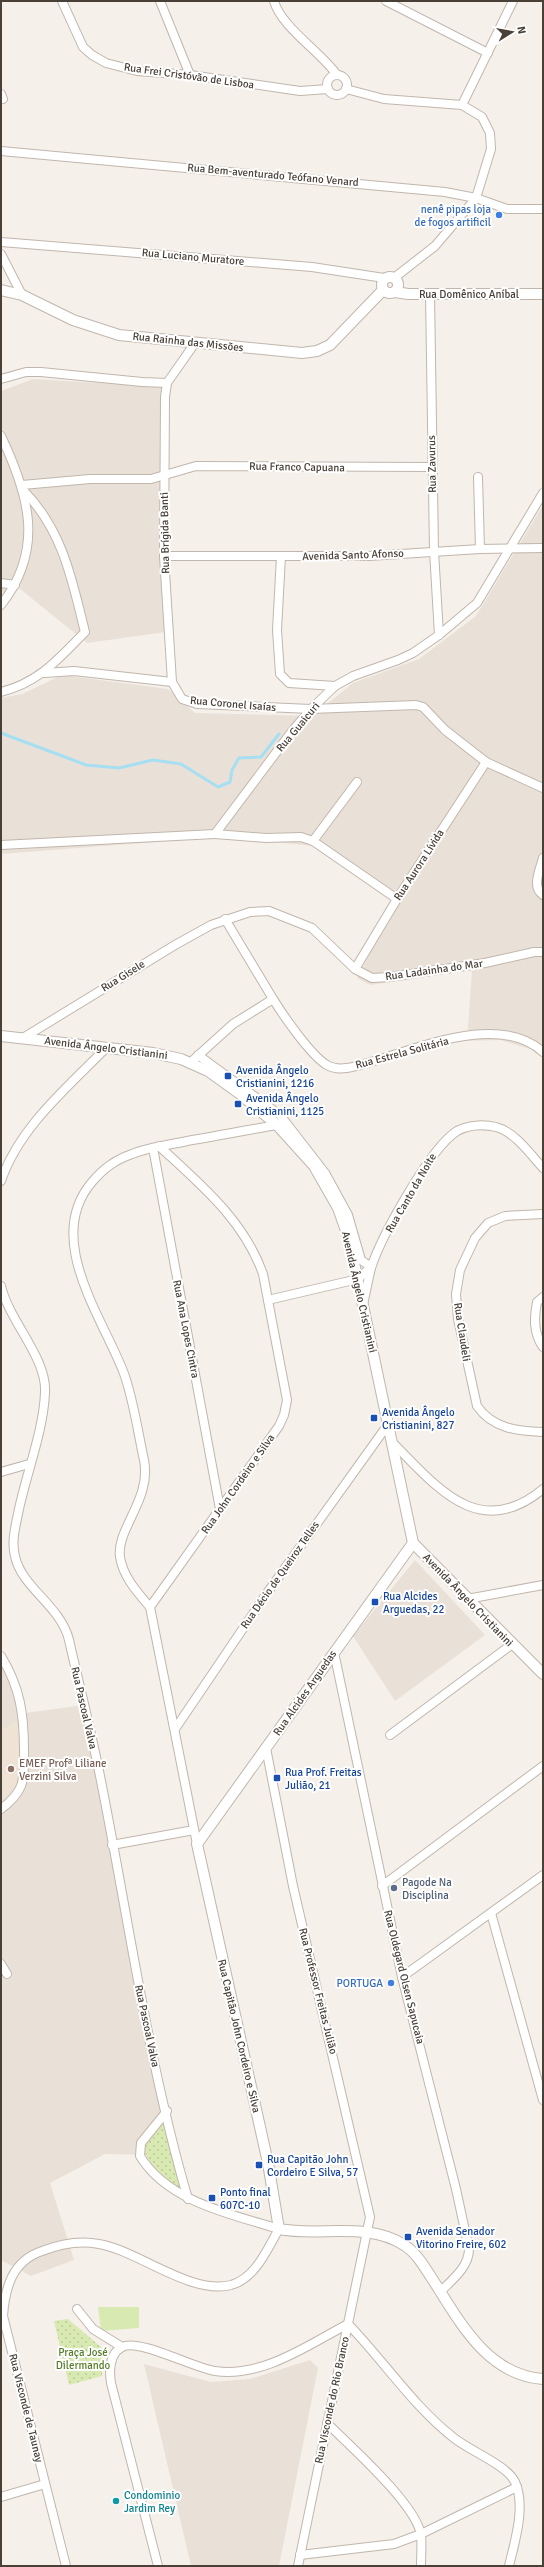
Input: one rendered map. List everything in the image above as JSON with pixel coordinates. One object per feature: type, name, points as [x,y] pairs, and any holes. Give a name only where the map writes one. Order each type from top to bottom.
[{"type":"street","name":"Rua Frei Cristóvão de Lisboa","points":[[62,1],[75,34],[92,55],[106,63],[137,71],[190,75],[300,91],[328,89]]},
{"type":"street","points":[[160,1],[190,75]]},
{"type":"street","points":[[274,1],[276,9],[289,24],[326,61],[337,75],[344,78],[346,89]]},
{"type":"street","points":[[386,1],[488,53]]},
{"type":"street","points":[[462,105],[513,1]]},
{"type":"street","points":[[337,75],[330,78],[328,89],[337,96],[346,89]]},
{"type":"street","points":[[346,89],[390,100],[462,105],[482,117],[490,133],[491,148],[476,198],[435,246],[381,282],[383,290],[387,293],[395,292],[398,283],[389,278]]},
{"type":"street","name":"Rua Bem-aventurado Teófano Venard","points":[[1,151],[320,179],[445,192],[476,198],[507,209],[543,209]]},
{"type":"street","name":"Rua Luciano Muratore","points":[[1,242],[312,267],[389,278]]},
{"type":"street","points":[[1,254],[22,295]]},
{"type":"street","name":"Rua Rainha das Missões","points":[[1,290],[22,295],[73,320],[99,330],[134,337],[302,353],[317,351],[330,345],[383,290]]},
{"type":"street","name":"Rua Domênico Aníbal","points":[[395,292],[430,294],[543,294]]},
{"type":"street","name":"Rua Zavurus","points":[[430,294],[434,551],[439,635]]},
{"type":"street","points":[[1,379],[26,372],[41,372],[167,383],[195,343]]},
{"type":"street","name":"Rua Brígida Banti","points":[[167,383],[165,398],[164,556],[172,682]]},
{"type":"street","points":[[1,436],[23,488],[44,512],[56,533],[66,562],[85,632],[45,673],[24,685],[1,692]]},
{"type":"street","name":"Rua Franco Capuana","points":[[23,488],[90,479],[137,479],[164,476],[196,466],[341,468],[432,467]]},
{"type":"street","points":[[478,477],[480,548]]},
{"type":"street","points":[[1,604],[15,585],[24,567],[28,550],[23,488]]},
{"type":"street","name":"Rua Guaicuri","points":[[215,834],[311,709],[335,686],[360,672],[398,660],[439,635],[477,603],[543,493]]},
{"type":"street","name":"Avenida Santo Afonso","points":[[164,556],[369,556],[480,548],[543,548]]},
{"type":"street","points":[[281,556],[277,630],[280,674],[289,683],[335,686]]},
{"type":"street","points":[[1,583],[15,585]]},
{"type":"street","points":[[45,673],[74,672],[172,682]]},
{"type":"street","name":"Rua Coronel Isaías","points":[[172,682],[179,695],[187,702],[311,709],[416,705],[423,707],[445,730],[486,762],[543,788]]},
{"type":"street","name":"Rua Aurora Lívida","points":[[355,969],[397,899],[486,762]]},
{"type":"street","points":[[313,841],[357,782]]},
{"type":"street","points":[[1,845],[215,834],[266,838],[301,837],[313,841],[397,899]]},
{"type":"street","points":[[543,858],[536,886],[538,891],[543,895]]},
{"type":"street","name":"Rua Ladainha do Mar","points":[[225,919],[262,910],[301,922],[319,932],[355,969],[372,978],[390,978],[498,961],[534,952],[543,952]]},
{"type":"street","points":[[225,919],[273,999],[233,1024],[195,1059],[280,1115],[325,1173],[348,1215],[361,1260],[371,1267]]},
{"type":"street","name":"Rua Gisele","points":[[23,1038],[149,960],[225,919]]},
{"type":"street","name":"Rua Estrela Solitária","points":[[273,999],[320,1060],[336,1068],[361,1065],[451,1039],[477,1034],[503,1035],[528,1042],[543,1052]]},
{"type":"street","name":"Avenida Ângelo Cristianini","points":[[1,1036],[107,1047],[195,1059],[277,1125],[314,1166],[332,1196],[349,1239],[389,1423],[413,1543],[511,1645],[542,1671]]},
{"type":"street","points":[[1,1181],[17,1148],[49,1107],[107,1047]]},
{"type":"street","points":[[197,1844],[150,1607],[128,1579],[120,1557],[121,1545],[144,1484],[144,1462],[123,1371],[95,1315],[84,1283],[73,1229],[79,1202],[103,1169],[133,1153],[156,1147],[277,1125]]},
{"type":"street","name":"Rua Canto da Noite","points":[[363,1305],[371,1267],[426,1164],[438,1148],[458,1131],[468,1127],[496,1128],[514,1137],[543,1168]]},
{"type":"street","name":"Rua John Cordeiro e Silva","points":[[150,1607],[279,1426],[286,1407],[286,1384],[263,1274],[247,1237],[215,1199],[156,1147]]},
{"type":"street","name":"Rua Ana Lopes Cintra","points":[[156,1147],[220,1509]]},
{"type":"street","name":"Rua Claudeli","points":[[543,1214],[505,1216],[488,1223],[475,1238],[464,1257],[456,1294],[458,1319],[477,1406],[487,1418],[502,1426],[543,1432]]},
{"type":"street","name":"Rua Canto da Noite","points":[[358,1279],[371,1267]]},
{"type":"street","points":[[268,1300],[358,1279]]},
{"type":"street","name":"Rua Pascoal Valva","points":[[1,1286],[13,1318],[44,1380],[41,1420],[29,1464],[14,1532],[15,1559],[21,1572],[56,1613],[68,1636],[99,1770],[142,2005],[188,2199]]},
{"type":"street","points":[[543,1297],[537,1302],[535,1324],[536,1334],[543,1347]]},
{"type":"street","name":"Rua Décio de Queiroz Telles","points":[[175,1729],[269,1590],[389,1423]]},
{"type":"street","points":[[393,1443],[440,1490],[457,1502],[470,1508],[481,1510],[500,1509],[517,1504],[543,1489]]},
{"type":"street","points":[[1,1472],[29,1464]]},
{"type":"street","name":"Rua Alcides Arguedas","points":[[197,1844],[314,1684],[334,1652],[413,1543]]},
{"type":"street","points":[[467,1599],[543,1585]]},
{"type":"street","points":[[390,1735],[511,1645]]},
{"type":"street","name":"Rua Oldegard Olsen Sapucaia","points":[[334,1652],[402,1977],[456,2189],[469,2255],[463,2267],[440,2292]]},
{"type":"street","points":[[1,1656],[11,1672],[22,1702],[24,1757],[20,1787],[1,1809]]},
{"type":"street","name":"Rua Professor Freitas Julião","points":[[266,1748],[292,1886],[368,2200],[370,2217],[366,2234]]},
{"type":"street","points":[[382,1886],[543,1766]]},
{"type":"street","points":[[112,1845],[194,1830]]},
{"type":"street","name":"Rua Capitão John Cordeiro e Silva","points":[[197,1844],[268,2163],[279,2229]]},
{"type":"street","points":[[402,1977],[543,1875]]},
{"type":"street","points":[[490,1913],[543,2095]]},
{"type":"street","points":[[1,1964],[7,1974]]},
{"type":"street","points":[[167,2111],[143,2139],[139,2148],[140,2156],[168,2185],[188,2199],[279,2229],[317,2231],[330,2230],[366,2234],[394,2240],[411,2250],[440,2292],[454,2316],[489,2357],[504,2368],[518,2374],[543,2379]]},
{"type":"street","name":"Rua Visconde de Taunay","points":[[66,2566],[3,2316],[7,2284],[13,2272],[27,2258],[37,2252],[64,2244],[82,2243],[110,2247],[192,2282],[219,2287],[241,2281],[252,2272],[279,2229]]},
{"type":"street","name":"Rua Visconde do Rio Branco","points":[[298,2566],[366,2234]]},
{"type":"street","points":[[77,2309],[93,2330],[122,2347],[134,2346],[153,2349],[185,2363],[215,2371],[237,2371],[273,2362],[348,2324],[440,2426],[472,2451],[503,2467],[508,2472],[517,2487],[518,2517],[509,2566]]},
{"type":"street","points":[[122,2347],[113,2357],[110,2365],[111,2383],[158,2566]]},
{"type":"street","points":[[327,2423],[388,2485],[406,2507],[421,2534],[421,2566]]},
{"type":"street","points":[[1,2497],[45,2484]]},
{"type":"street","points":[[300,2555],[394,2544],[421,2534],[517,2487]]},
{"type":"shaded area","points":[[33,379],[167,387],[166,543],[173,631],[87,643],[19,588],[1,593],[1,391]]},
{"type":"shaded area","points":[[543,505],[543,1053],[500,1040],[467,1041],[472,970],[370,985],[357,978],[397,903],[315,846],[221,837],[1,854],[1,698],[22,694],[62,675],[168,689],[195,713],[312,716],[353,683],[419,659],[476,616]]},
{"type":"shaded area","points":[[415,1560],[485,1635],[395,1701],[353,1636]]},
{"type":"shaded area","points":[[1,1659],[25,1713],[84,1705],[180,2167],[153,2155],[105,2154],[50,2183],[74,2260],[31,2276],[1,2260]]},
{"type":"shaded area","name":"EMEF Profª Liliane Verzini Silva","points":[[18,1721],[21,1757],[20,1781],[1,1802],[1,1730]]},
{"type":"shaded area","points":[[310,2360],[318,2368],[279,2566],[191,2566],[144,2364],[211,2382],[250,2379]]},
{"type":"green space","points":[[167,2118],[182,2185],[179,2187],[171,2183],[152,2164],[147,2157],[145,2150],[149,2138]]},
{"type":"green space","points":[[98,2307],[139,2307],[139,2328],[101,2331]]},
{"type":"green space","name":"Praça José Dilermando","points":[[68,2319],[108,2353],[103,2362],[102,2376],[69,2385],[54,2321]]},
{"type":"waterway","points":[[1,733],[86,765],[119,768],[153,760],[181,764],[218,787],[230,782],[232,770],[239,758],[261,757],[279,734]]},
{"type":"place","name":"nenê pipas loja de fogos artificil","points":[[499,215]]},
{"type":"place","name":"Avenida Ângelo Cristianini, 1216","points":[[228,1076]]},
{"type":"place","name":"Avenida Ângelo Cristianini, 1125","points":[[238,1104]]},
{"type":"place","name":"Avenida Ângelo Cristianini, 827","points":[[374,1418]]},
{"type":"place","name":"Rua Alcides Arguedas, 22","points":[[375,1602]]},
{"type":"place","name":"EMEF Profª Liliane Verzini Silva","points":[[11,1769]]},
{"type":"place","name":"Rua Prof. Freitas Julião, 21","points":[[277,1778]]},
{"type":"place","name":"Pagode Na Disciplina","points":[[394,1888]]},
{"type":"place","name":"PORTUGA","points":[[391,1983]]},
{"type":"place","name":"Rua Capitão John Cordeiro E Silva, 57","points":[[259,2165]]},
{"type":"place","name":"Ponto final 607C-10","points":[[212,2198]]},
{"type":"place","name":"Avenida Senador Vitorino Freire, 602","points":[[408,2237]]},
{"type":"place","name":"Condominio Jardim Rey","points":[[116,2501]]}]
